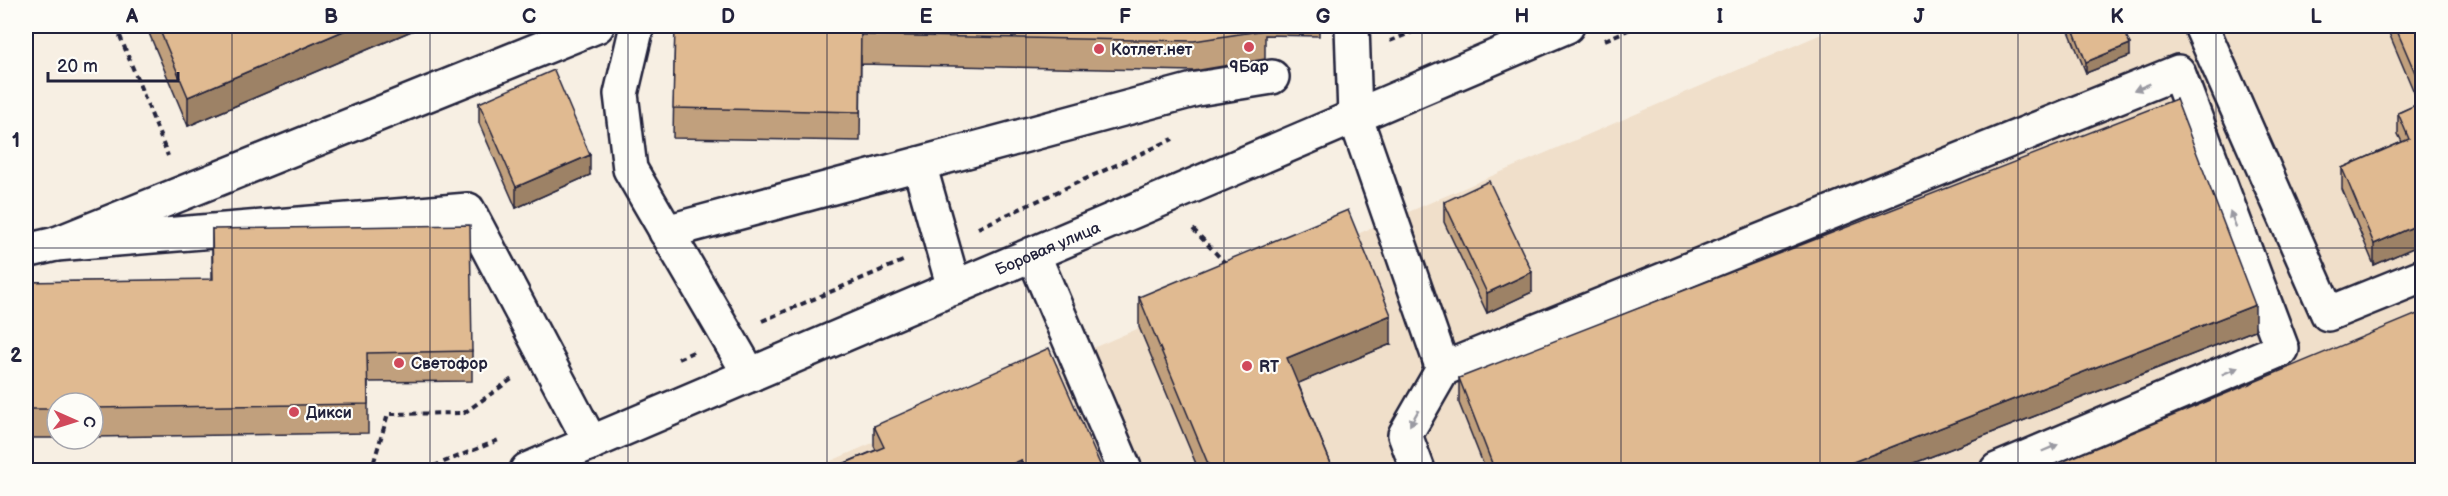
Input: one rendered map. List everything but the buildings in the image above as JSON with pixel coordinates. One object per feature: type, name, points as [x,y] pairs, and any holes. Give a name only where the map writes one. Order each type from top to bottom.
[{"type":"street","points":[[34,246],[182,193],[597,26]]},
{"type":"street","points":[[637,26],[621,94],[630,169],[750,375]]},
{"type":"street","points":[[1352,26],[1354,116],[1443,369]]},
{"type":"street","name":"Боровая улица","points":[[527,471],[1566,26]]},
{"type":"street","points":[[2201,26],[2328,314],[2422,276]]},
{"type":"street","points":[[1418,471],[1405,435],[1443,369],[2178,72],[2282,349],[1996,471]]},
{"type":"street","points":[[666,232],[1197,88],[1272,77]]},
{"type":"street","points":[[919,164],[954,288]]},
{"type":"street","points":[[34,246],[468,210],[591,443]]},
{"type":"street","points":[[1033,254],[1125,471]]},
{"type":"path","points":[[116,26],[182,193]]},
{"type":"path","points":[[1188,224],[1228,266]]},
{"type":"path","points":[[210,471],[372,468],[388,414],[464,413],[544,355]]},
{"type":"shaded area","points":[[1840,26],[2422,26],[2422,470],[810,470]]},
{"type":"place","name":"9Бар","points":[[1249,47]]},
{"type":"place","name":"Котлет.нет","points":[[1099,49]]},
{"type":"place","name":"Светофор","points":[[399,363]]},
{"type":"place","name":"RT","points":[[1247,366]]},
{"type":"place","name":"Дикси","points":[[294,412]]}]
